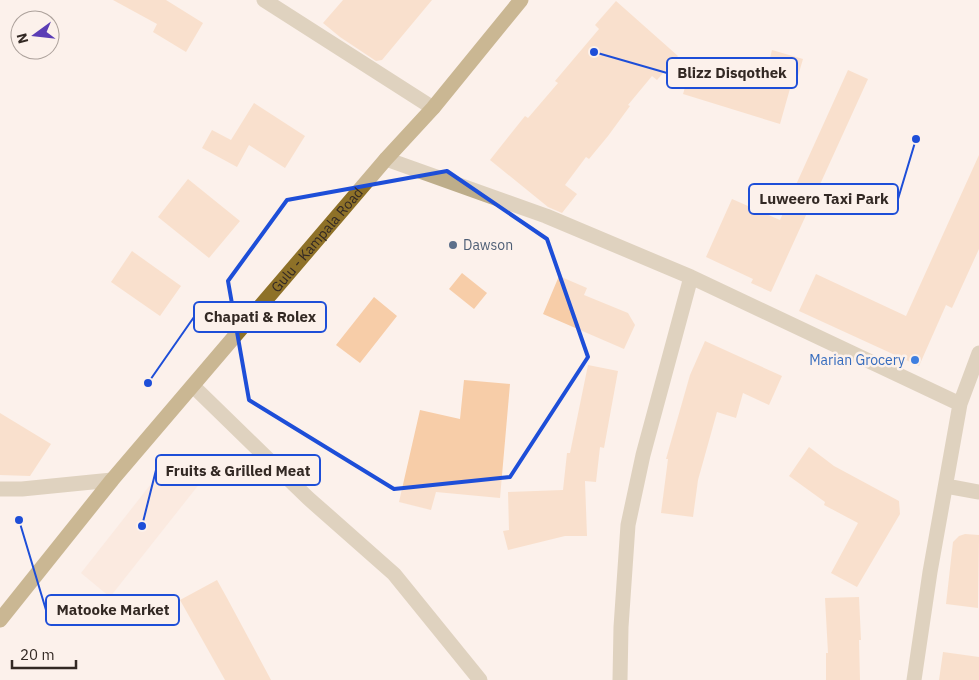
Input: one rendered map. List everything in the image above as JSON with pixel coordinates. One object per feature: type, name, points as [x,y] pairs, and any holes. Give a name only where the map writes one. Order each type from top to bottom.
[{"type":"main road","name":"Gulu - Kampala Road","points":[[0,620],[112,480],[432,108],[521,0]]},
{"type":"street","points":[[264,0],[432,108]]},
{"type":"street","points":[[386,160],[546,216],[691,277],[960,404]]},
{"type":"street","points":[[620,680],[621,627],[628,525],[643,455],[691,277]]},
{"type":"street","points":[[914,680],[930,572],[960,404],[979,353]]},
{"type":"street","points":[[193,386],[308,498],[394,574],[480,680]]},
{"type":"street","points":[[0,489],[22,489],[112,480]]},
{"type":"street","points":[[946,486],[979,492]]},
{"type":"highlighted area","points":[[447,171],[547,239],[588,357],[510,477],[394,489],[249,400],[228,281],[287,200]]},
{"type":"shaded area","points":[[173,467],[197,472],[204,478],[110,597],[81,573],[162,470]]},
{"type":"building","points":[[113,0],[166,0],[203,23],[186,52],[153,32],[157,24]]},
{"type":"building","points":[[343,0],[432,0],[382,60],[376,61],[323,23]]},
{"type":"building","points":[[616,1],[678,56],[657,80],[652,76],[628,105],[630,106],[608,136],[589,159],[586,157],[565,185],[577,194],[562,213],[548,207],[490,160],[525,116],[528,118],[558,83],[555,81],[599,29],[595,25]]},
{"type":"building","points":[[772,50],[803,59],[795,86],[791,85],[780,124],[683,94],[692,64],[763,86]]},
{"type":"building","points":[[848,70],[868,79],[771,292],[751,283],[753,279],[706,257],[732,199],[780,220]]},
{"type":"building","points":[[254,103],[305,136],[285,168],[249,145],[237,167],[202,148],[212,130],[231,140]]},
{"type":"building","points":[[979,155],[979,249],[952,308],[946,305],[919,366],[799,311],[816,274],[906,316]]},
{"type":"building","points":[[188,179],[240,221],[209,258],[158,217]]},
{"type":"building","points":[[132,251],[181,286],[160,316],[111,282]]},
{"type":"building","points":[[462,273],[487,293],[474,309],[449,289]]},
{"type":"building","points":[[559,276],[587,288],[584,295],[628,313],[635,325],[624,349],[543,314]]},
{"type":"building","points":[[374,297],[397,316],[360,363],[336,345]]},
{"type":"building","points":[[705,341],[782,376],[769,405],[743,393],[736,418],[717,412],[698,480],[693,517],[661,513],[668,459],[666,459],[690,375]]},
{"type":"building","points":[[588,365],[618,371],[604,448],[600,447],[596,482],[585,481],[587,536],[565,536],[508,550],[503,531],[509,530],[508,492],[563,490],[567,453],[570,453]]},
{"type":"building","points":[[464,380],[510,384],[500,498],[436,492],[431,510],[399,502],[420,410],[460,419]]},
{"type":"building","points":[[0,413],[51,444],[30,476],[0,475]]},
{"type":"building","points":[[809,447],[834,466],[899,501],[900,514],[857,587],[831,573],[858,523],[824,505],[825,502],[789,476]]},
{"type":"building","points":[[965,534],[979,535],[978,608],[946,604],[953,542],[959,536]]},
{"type":"building","points":[[217,580],[271,680],[225,680],[180,600]]},
{"type":"building","points":[[859,597],[860,680],[826,680],[826,653],[828,653],[825,598]]},
{"type":"building","points":[[943,652],[979,657],[979,680],[939,680]]},
{"type":"place","name":"Blizz Disqothek","points":[[594,52]]},
{"type":"place","name":"Luweero Taxi Park","points":[[916,139]]},
{"type":"place","name":"Dawson","points":[[453,245]]},
{"type":"place","name":"Marian Grocery","points":[[915,360]]},
{"type":"place","name":"Chapati & Rolex","points":[[148,383]]},
{"type":"place","name":"Matooke Market","points":[[19,520]]},
{"type":"place","name":"Fruits & Grilled Meat","points":[[142,526]]}]
